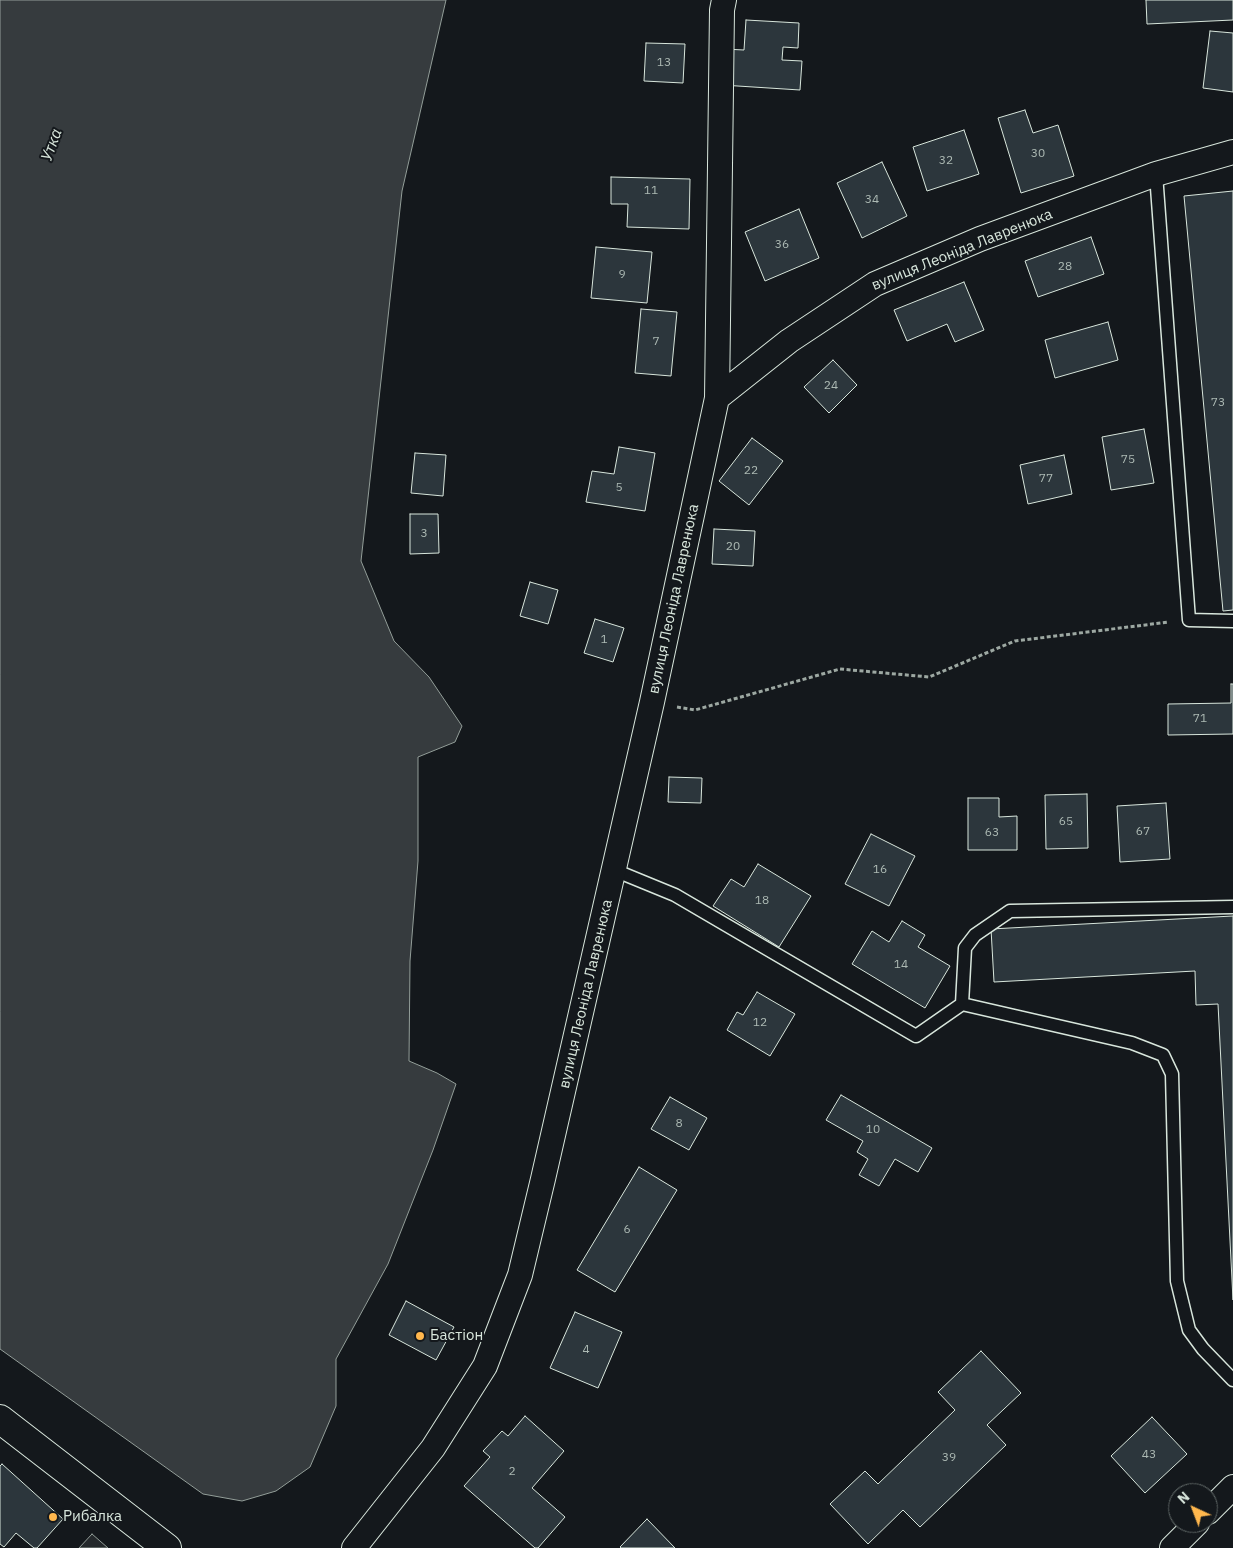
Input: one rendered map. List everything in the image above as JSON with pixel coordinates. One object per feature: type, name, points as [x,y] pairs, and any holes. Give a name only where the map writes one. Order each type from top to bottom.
[{"type":"main road","points":[[0,1419],[167,1548]]},
{"type":"street","name":"вулиця Леоніда Лавренюка","points":[[354,1548],[433,1448],[485,1366],[520,1275],[652,702],[717,398],[722,10],[724,0]]},
{"type":"street","name":"вулиця Леоніда Лавренюка","points":[[717,398],[789,340],[875,284],[980,239],[1156,174],[1233,152]]},
{"type":"street","points":[[1218,1502],[1233,1487]]},
{"type":"street","points":[[1172,1548],[1187,1533]]},
{"type":"lane","points":[[1156,174],[1189,620],[1233,621]]},
{"type":"lane","points":[[614,870],[675,895],[916,1036],[962,1004],[1132,1042],[1163,1055],[1172,1074],[1177,1281],[1189,1330],[1203,1349],[1233,1380]]},
{"type":"lane","points":[[962,1004],[965,948],[975,935],[1010,911],[1233,908]]},
{"type":"path","points":[[652,702],[695,710],[840,670],[930,677],[1015,641],[1189,620]]},
{"type":"shaded area","points":[[92,1534],[108,1548],[79,1548]]},
{"type":"water","name":"Утка","points":[[0,0],[446,0],[402,191],[361,561],[394,641],[429,677],[462,726],[455,742],[418,757],[418,861],[410,961],[409,1061],[437,1073],[456,1084],[433,1150],[388,1264],[336,1359],[336,1406],[310,1467],[276,1491],[242,1501],[203,1494],[0,1349]]},
{"type":"building","points":[[1146,0],[1233,0],[1233,20],[1147,24]]},
{"type":"building","points":[[746,20],[799,23],[798,48],[783,47],[782,60],[802,61],[800,90],[722,85],[724,49],[744,50]]},
{"type":"building","points":[[1210,31],[1233,33],[1233,92],[1203,88]]},
{"type":"building","points":[[646,43],[685,44],[683,83],[644,81]]},
{"type":"building","points":[[1025,110],[1033,133],[1058,125],[1074,176],[1021,193],[998,118]]},
{"type":"building","points":[[964,130],[979,174],[927,191],[913,147]]},
{"type":"building","points":[[882,162],[907,216],[862,238],[837,183]]},
{"type":"building","points":[[611,177],[690,179],[689,229],[627,227],[628,204],[611,204]]},
{"type":"building","points":[[1233,191],[1233,610],[1223,611],[1184,196]]},
{"type":"building","points":[[799,209],[819,258],[765,281],[745,232]]},
{"type":"building","points":[[1091,237],[1104,274],[1038,297],[1025,261]]},
{"type":"building","points":[[596,247],[652,252],[647,303],[591,298]]},
{"type":"building","points":[[964,282],[984,330],[955,342],[947,324],[907,341],[894,310]]},
{"type":"building","points":[[641,309],[677,312],[671,376],[635,373]]},
{"type":"building","points":[[1108,322],[1118,360],[1055,378],[1045,340]]},
{"type":"building","points":[[833,360],[857,385],[829,413],[804,387]]},
{"type":"building","points":[[1144,429],[1154,483],[1111,490],[1102,437]]},
{"type":"building","points":[[752,438],[783,461],[749,505],[719,481]]},
{"type":"building","points":[[619,447],[655,453],[645,511],[586,502],[592,471],[614,474]]},
{"type":"building","points":[[415,453],[446,455],[443,496],[411,493]]},
{"type":"building","points":[[1064,455],[1072,494],[1028,504],[1020,465]]},
{"type":"building","points":[[410,514],[438,514],[439,553],[410,554]]},
{"type":"building","points":[[714,529],[755,531],[753,566],[712,564]]},
{"type":"building","points":[[530,582],[558,590],[548,624],[520,616]]},
{"type":"building","points":[[595,619],[624,628],[613,662],[584,653]]},
{"type":"building","points":[[1231,684],[1233,684],[1233,734],[1168,735],[1168,704],[1231,703]]},
{"type":"building","points":[[669,777],[702,778],[701,803],[668,802]]},
{"type":"building","points":[[1087,794],[1088,848],[1046,849],[1045,795]]},
{"type":"building","points":[[968,798],[999,798],[999,817],[1017,816],[1017,850],[968,850]]},
{"type":"building","points":[[1166,803],[1170,859],[1120,862],[1117,806]]},
{"type":"building","points":[[871,834],[915,856],[889,906],[845,884]]},
{"type":"building","points":[[758,864],[811,896],[779,947],[713,906],[731,879],[744,887]]},
{"type":"building","points":[[1233,916],[1233,1300],[1218,1004],[1196,1005],[1195,971],[994,982],[991,929]]},
{"type":"building","points":[[902,921],[925,935],[918,947],[950,966],[925,1008],[852,964],[872,931],[889,942]]},
{"type":"building","points":[[757,992],[795,1014],[770,1056],[727,1030],[737,1012],[743,1015]]},
{"type":"building","points":[[841,1095],[932,1148],[918,1172],[895,1159],[879,1186],[859,1175],[868,1159],[857,1152],[863,1141],[826,1120]]},
{"type":"building","points":[[670,1097],[707,1118],[689,1150],[651,1129]]},
{"type":"building","points":[[639,1167],[677,1190],[615,1292],[577,1270]]},
{"type":"building","points":[[406,1301],[454,1327],[436,1360],[389,1335]]},
{"type":"building","points":[[575,1312],[622,1332],[598,1388],[550,1368]]},
{"type":"building","points":[[981,1351],[1021,1393],[987,1425],[1006,1445],[920,1527],[903,1510],[868,1544],[830,1504],[865,1471],[878,1484],[955,1410],[938,1392]]},
{"type":"building","points":[[525,1416],[564,1451],[532,1488],[565,1517],[538,1548],[535,1548],[464,1486],[490,1457],[483,1451],[502,1431],[508,1436]]},
{"type":"building","points":[[1152,1417],[1187,1454],[1145,1493],[1111,1456]]},
{"type":"building","points":[[2,1464],[63,1519],[37,1548],[34,1548],[16,1533],[4,1547],[0,1544],[0,1466]]},
{"type":"building","points":[[647,1519],[675,1548],[620,1547]]},
{"type":"place","name":"Бастіон","points":[[420,1336]]},
{"type":"place","name":"Рибалка","points":[[53,1517]]}]
